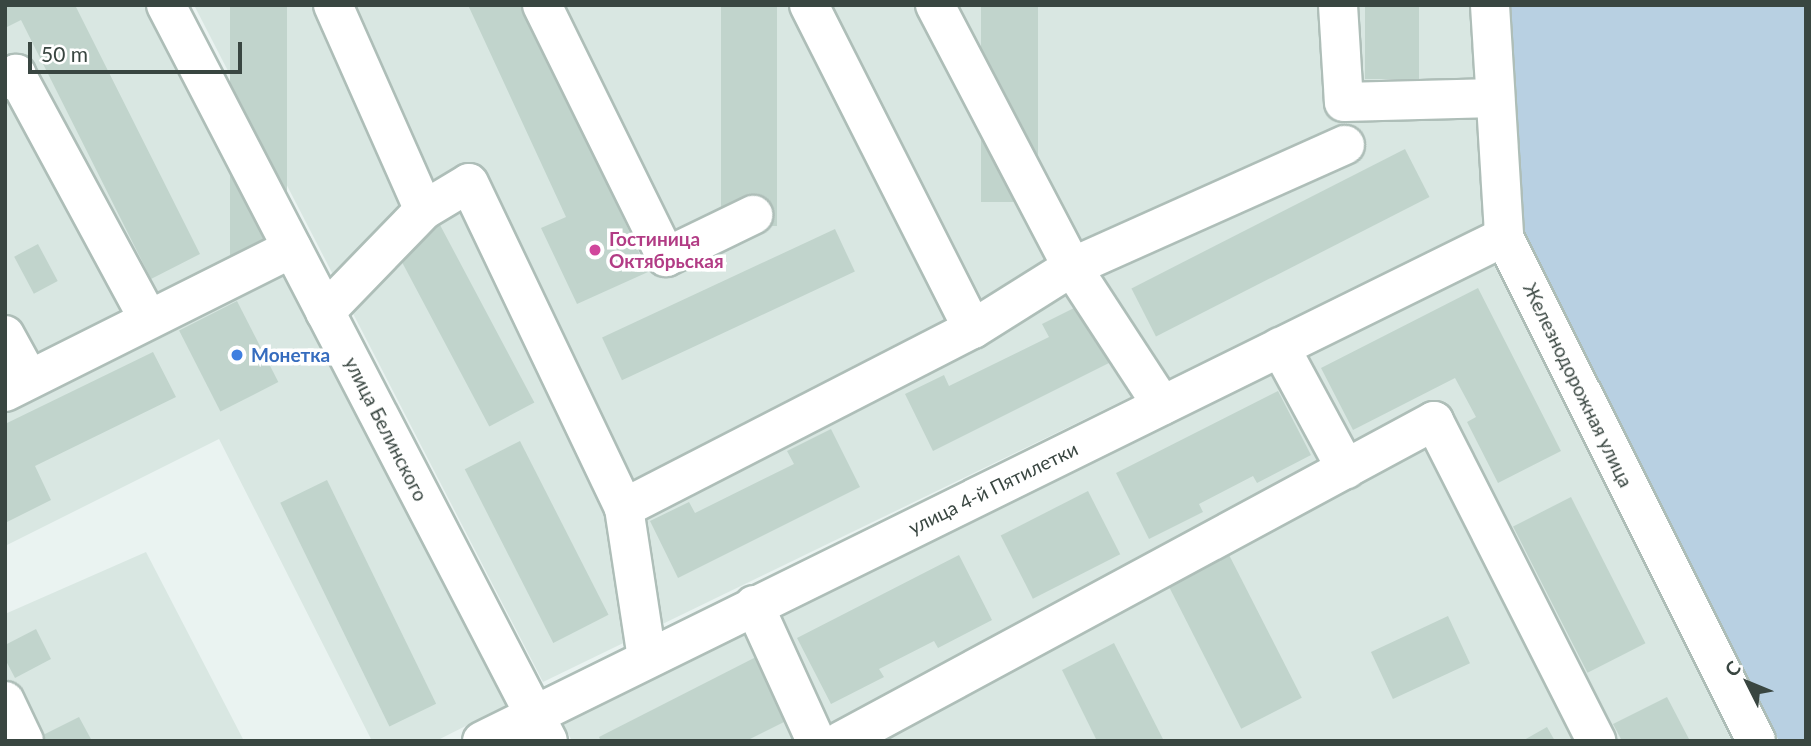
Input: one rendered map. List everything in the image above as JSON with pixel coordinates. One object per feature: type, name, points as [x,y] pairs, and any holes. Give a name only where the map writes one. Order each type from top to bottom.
[{"type":"street","name":"улица Белинского","points":[[166,5],[541,727]]},
{"type":"street","points":[[333,5],[424,210]]},
{"type":"street","points":[[542,5],[666,257],[752,215]]},
{"type":"street","points":[[808,5],[973,329]]},
{"type":"street","points":[[936,5],[1072,267],[1162,405]]},
{"type":"street","points":[[1338,5],[1344,102],[1496,98]]},
{"type":"street","name":"Железнодорожная улица","points":[[1490,5],[1504,237],[1756,741]]},
{"type":"street","points":[[5,80],[16,74],[148,318]]},
{"type":"street","points":[[624,508],[973,329],[1072,267],[1345,145]]},
{"type":"street","points":[[325,312],[424,210],[469,183],[624,508],[647,658]]},
{"type":"street","name":"улица 4-й Пятилетки","points":[[481,741],[541,727],[647,658],[1504,237]]},
{"type":"street","points":[[5,335],[17,385],[292,248]]},
{"type":"street","points":[[1280,347],[1346,469]]},
{"type":"street","points":[[858,737],[1434,421],[1597,741]]},
{"type":"street","points":[[754,606],[816,741]]},
{"type":"street","points":[[5,701],[24,741]]},
{"type":"shaded area","points":[[5,5],[147,5],[511,703],[436,741],[372,741],[219,439],[5,546]]},
{"type":"shaded area","points":[[194,5],[1470,5],[1483,226],[543,682]]},
{"type":"shaded area","points":[[1508,5],[1806,5],[1806,741],[1779,741],[1523,228]]},
{"type":"shaded area","points":[[1495,261],[1732,741],[572,741],[562,722]]},
{"type":"shaded area","points":[[146,552],[244,741],[5,741],[5,614]]},
{"type":"building","points":[[5,5],[75,5],[200,254],[151,279],[21,20],[5,28]]},
{"type":"building","points":[[230,5],[287,5],[287,256],[230,256]]},
{"type":"building","points":[[468,5],[524,5],[648,272],[577,304],[541,228],[566,217]]},
{"type":"building","points":[[721,5],[777,5],[777,226],[721,226]]},
{"type":"building","points":[[981,5],[1038,5],[1038,202],[981,202]]},
{"type":"building","points":[[1365,5],[1419,5],[1419,79],[1365,79]]},
{"type":"building","points":[[1405,149],[1430,197],[1156,336],[1131,288]]},
{"type":"building","points":[[440,225],[534,402],[489,426],[395,249]]},
{"type":"building","points":[[835,229],[855,272],[622,380],[602,338]]},
{"type":"building","points":[[38,244],[58,281],[34,294],[14,257]]},
{"type":"building","points":[[1478,288],[1561,451],[1498,483],[1467,422],[1476,417],[1455,378],[1353,430],[1321,368]]},
{"type":"building","points":[[237,301],[278,382],[220,412],[179,331]]},
{"type":"building","points":[[1086,302],[1115,360],[933,451],[905,394],[944,375],[949,386],[1049,337],[1042,324]]},
{"type":"building","points":[[153,352],[176,397],[35,466],[51,500],[5,523],[5,424]]},
{"type":"building","points":[[1278,391],[1311,455],[1257,483],[1253,476],[1199,504],[1203,512],[1149,539],[1116,473]]},
{"type":"building","points":[[831,429],[860,487],[678,578],[650,521],[689,502],[695,513],[794,464],[787,451]]},
{"type":"building","points":[[520,441],[609,615],[553,643],[465,469]]},
{"type":"building","points":[[327,480],[436,704],[389,727],[280,503]]},
{"type":"building","points":[[1088,491],[1120,554],[1033,599],[1001,535]]},
{"type":"building","points":[[1571,497],[1645,643],[1588,673],[1513,527]]},
{"type":"building","points":[[1226,549],[1302,698],[1241,729],[1165,580]]},
{"type":"building","points":[[959,555],[992,620],[938,648],[934,641],[879,669],[884,677],[831,704],[797,638]]},
{"type":"building","points":[[1448,616],[1470,663],[1393,699],[1371,652]]},
{"type":"building","points":[[36,629],[51,659],[15,678],[5,659],[5,645]]},
{"type":"building","points":[[1114,643],[1164,741],[1097,741],[1062,670]]},
{"type":"building","points":[[756,657],[788,720],[746,741],[601,741],[599,737]]},
{"type":"building","points":[[1667,697],[1690,741],[1622,741],[1613,724]]},
{"type":"building","points":[[79,717],[92,741],[44,741],[41,736]]},
{"type":"building","points":[[1547,727],[1555,741],[1522,741]]},
{"type":"place","name":"Гостиница Октябрьская","points":[[595,250]]},
{"type":"place","name":"Монетка","points":[[237,355]]}]
